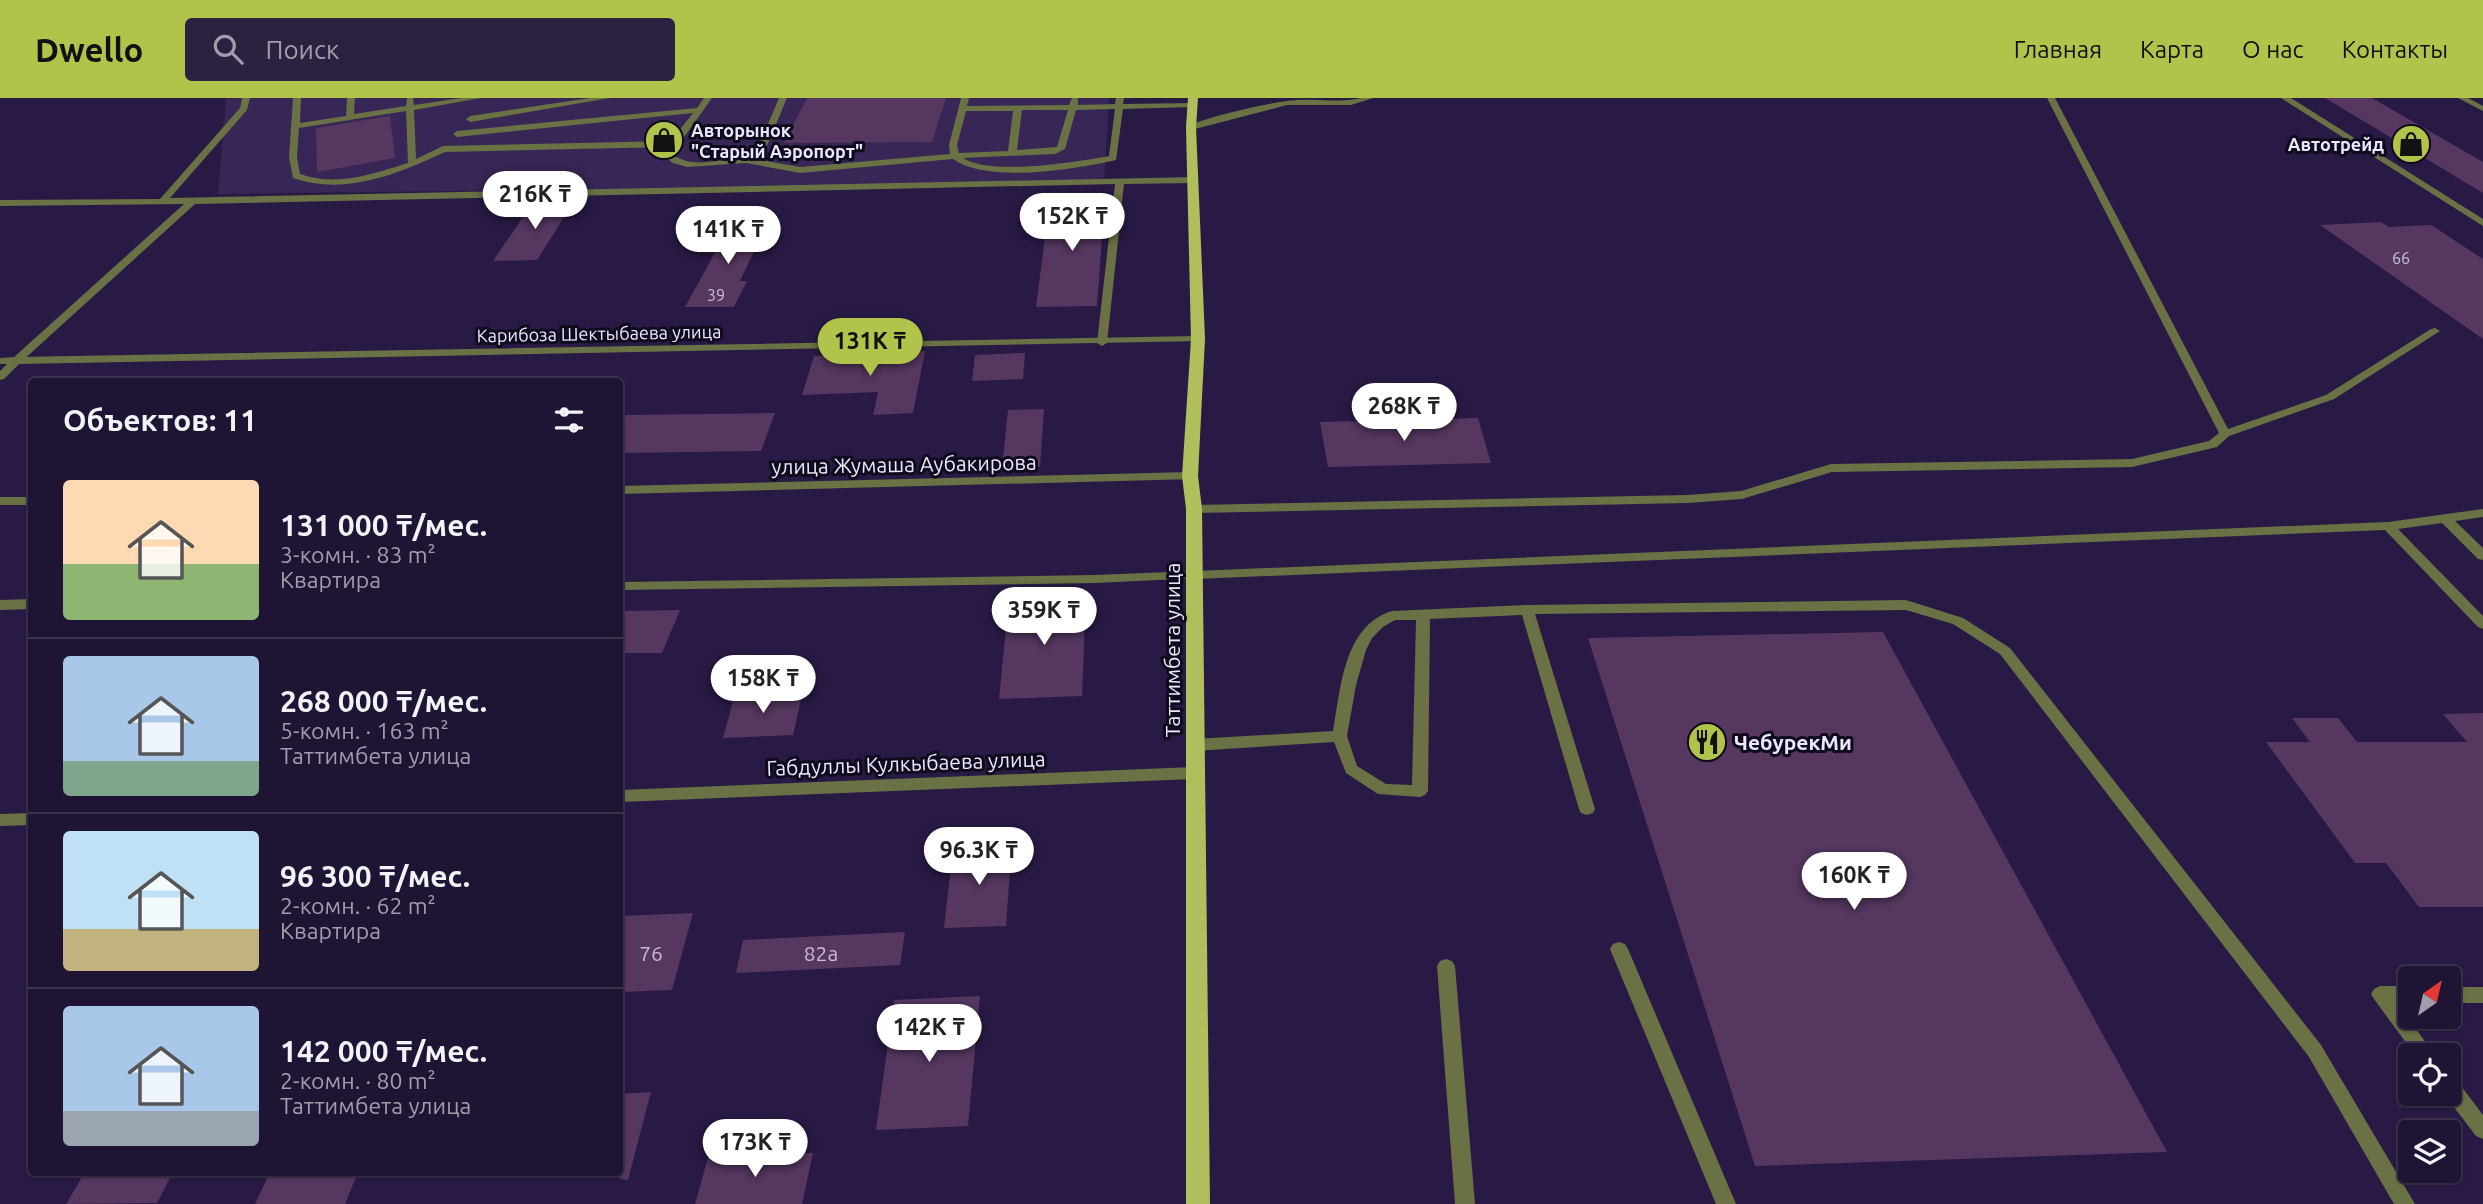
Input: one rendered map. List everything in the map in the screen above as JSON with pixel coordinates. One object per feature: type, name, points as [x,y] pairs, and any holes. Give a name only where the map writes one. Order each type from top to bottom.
[{"type":"main road","name":"Таттимбета улица","points":[[1193,102],[1191,127],[1198,339],[1189,477],[1194,509],[1195,575],[1198,1204]]},
{"type":"street","points":[[163,201],[244,108],[246,98]]},
{"type":"street","points":[[297,98],[293,156],[296,176],[310,181],[356,182],[412,164],[443,149],[470,119],[606,98]]},
{"type":"street","points":[[350,118],[351,98]]},
{"type":"street","points":[[296,126],[350,118],[410,103],[477,98]]},
{"type":"street","points":[[708,98],[667,155],[673,161],[685,164],[756,161],[775,169],[800,170],[955,156],[1058,151],[1075,103]]},
{"type":"street","points":[[756,161],[783,98]]},
{"type":"street","points":[[965,98],[953,145],[955,156],[966,164],[986,168],[1092,163],[1113,158],[1120,102]]},
{"type":"street","points":[[1001,98],[1002,108]]},
{"type":"street","points":[[1191,127],[1286,104],[1312,101],[1355,102],[1369,98]]},
{"type":"street","points":[[2051,98],[2225,434]]},
{"type":"street","points":[[2285,98],[2483,223]]},
{"type":"street","points":[[2462,98],[2483,109]]},
{"type":"street","points":[[466,100],[470,119]]},
{"type":"street","points":[[963,109],[1075,103],[1193,102]]},
{"type":"street","points":[[410,103],[412,164]]},
{"type":"street","points":[[1012,153],[1018,108]]},
{"type":"street","points":[[457,134],[699,110]]},
{"type":"street","points":[[443,149],[674,144]]},
{"type":"street","points":[[788,189],[800,170]]},
{"type":"street","points":[[0,203],[335,199],[1194,180]]},
{"type":"street","points":[[335,199],[356,182]]},
{"type":"street","points":[[1102,343],[1120,183]]},
{"type":"street","points":[[0,377],[194,201]]},
{"type":"street","points":[[1194,509],[1688,499],[1742,495],[1831,468],[2132,463],[2213,444],[2225,434],[2330,397],[2435,331]]},
{"type":"street","name":"Карибоза Шектыбаева улица","points":[[0,361],[1102,343],[1198,339]]},
{"type":"street","name":"улица Жумаша Аубакирова","points":[[623,490],[1189,477]]},
{"type":"street","points":[[0,501],[28,501]]},
{"type":"street","points":[[623,586],[1195,575],[2388,526],[2483,513]]},
{"type":"street","points":[[2444,517],[2483,556]]},
{"type":"street","points":[[2388,526],[2483,624]]},
{"type":"street","points":[[0,605],[28,604]]},
{"type":"street","points":[[1423,613],[1420,791],[1383,790],[1351,769],[1340,736],[1360,642],[1379,620],[1392,616],[1423,613],[1527,610],[1906,606],[1958,621],[2004,651],[2315,1051],[2405,1204]]},
{"type":"street","points":[[1527,610],[1587,809]]},
{"type":"street","points":[[1194,745],[1340,736]]},
{"type":"street","name":"Габдуллы Кулкыбаева улица","points":[[623,796],[1194,773]]},
{"type":"street","points":[[0,820],[28,819]]},
{"type":"street","points":[[1619,949],[1726,1204]]},
{"type":"street","points":[[1446,967],[1465,1204]]},
{"type":"street","points":[[2398,994],[2380,994],[2398,1018]]},
{"type":"street","points":[[2461,995],[2483,995]]},
{"type":"street","points":[[2406,1029],[2417,1043]]},
{"type":"street","points":[[2461,1101],[2483,1130]]},
{"type":"shaded area","name":"Авторынок \"Старый Аэропорт\"","points":[[226,98],[1109,98],[1104,183],[218,194]]},
{"type":"building","points":[[807,98],[946,98],[932,142],[784,143]]},
{"type":"building","points":[[2325,98],[2372,98],[2483,162],[2483,193]]},
{"type":"building","points":[[390,116],[395,158],[317,172],[316,128]]},
{"type":"building","points":[[1105,198],[1097,306],[1036,307],[1050,199]]},
{"type":"building","points":[[575,200],[537,260],[493,261],[534,201]]},
{"type":"building","points":[[769,219],[740,281],[747,281],[734,307],[685,307],[733,220]]},
{"type":"building","points":[[2381,222],[2389,227],[2431,225],[2483,259],[2483,339],[2320,225]]},
{"type":"building","points":[[925,351],[913,413],[873,415],[878,392],[802,395],[814,356]]},
{"type":"building","points":[[1025,353],[1023,379],[972,381],[975,355]]},
{"type":"building","points":[[1044,409],[1040,467],[1002,469],[1008,410]]},
{"type":"building","points":[[775,413],[761,451],[623,453],[623,422],[626,415]]},
{"type":"building","points":[[1478,418],[1491,463],[1328,467],[1320,422]]},
{"type":"building","points":[[1086,594],[1082,696],[999,699],[1009,597]]},
{"type":"building","points":[[680,610],[662,653],[623,653],[623,611]]},
{"type":"building","points":[[1883,632],[2167,1152],[1755,1166],[1588,638]]},
{"type":"building","points":[[803,691],[793,735],[723,738],[735,694]]},
{"type":"building","points":[[2483,713],[2483,907],[2419,907],[2386,863],[2355,863],[2266,742],[2310,742],[2292,718],[2338,718],[2357,742],[2467,742],[2443,714]]},
{"type":"building","points":[[1012,844],[1006,926],[944,928],[953,847]]},
{"type":"building","points":[[693,913],[672,990],[623,992],[623,916]]},
{"type":"building","points":[[905,932],[900,965],[736,973],[743,940]]},
{"type":"building","points":[[980,996],[968,1126],[876,1130],[894,1000]]},
{"type":"building","points":[[651,1092],[628,1180],[620,1179],[620,1176],[623,1176],[623,1094]]},
{"type":"building","points":[[813,1153],[802,1204],[695,1204],[709,1154]]},
{"type":"building","points":[[83,1176],[171,1176],[157,1203],[66,1204]]},
{"type":"building","points":[[268,1176],[356,1176],[345,1204],[255,1204]]},
{"type":"place","name":"Авторынок \"Старый Аэропорт\"","points":[[664,140]]},
{"type":"place","name":"Автотрейд","points":[[2411,144]]},
{"type":"place","name":"ЧебурекМи","points":[[1707,742]]}]
